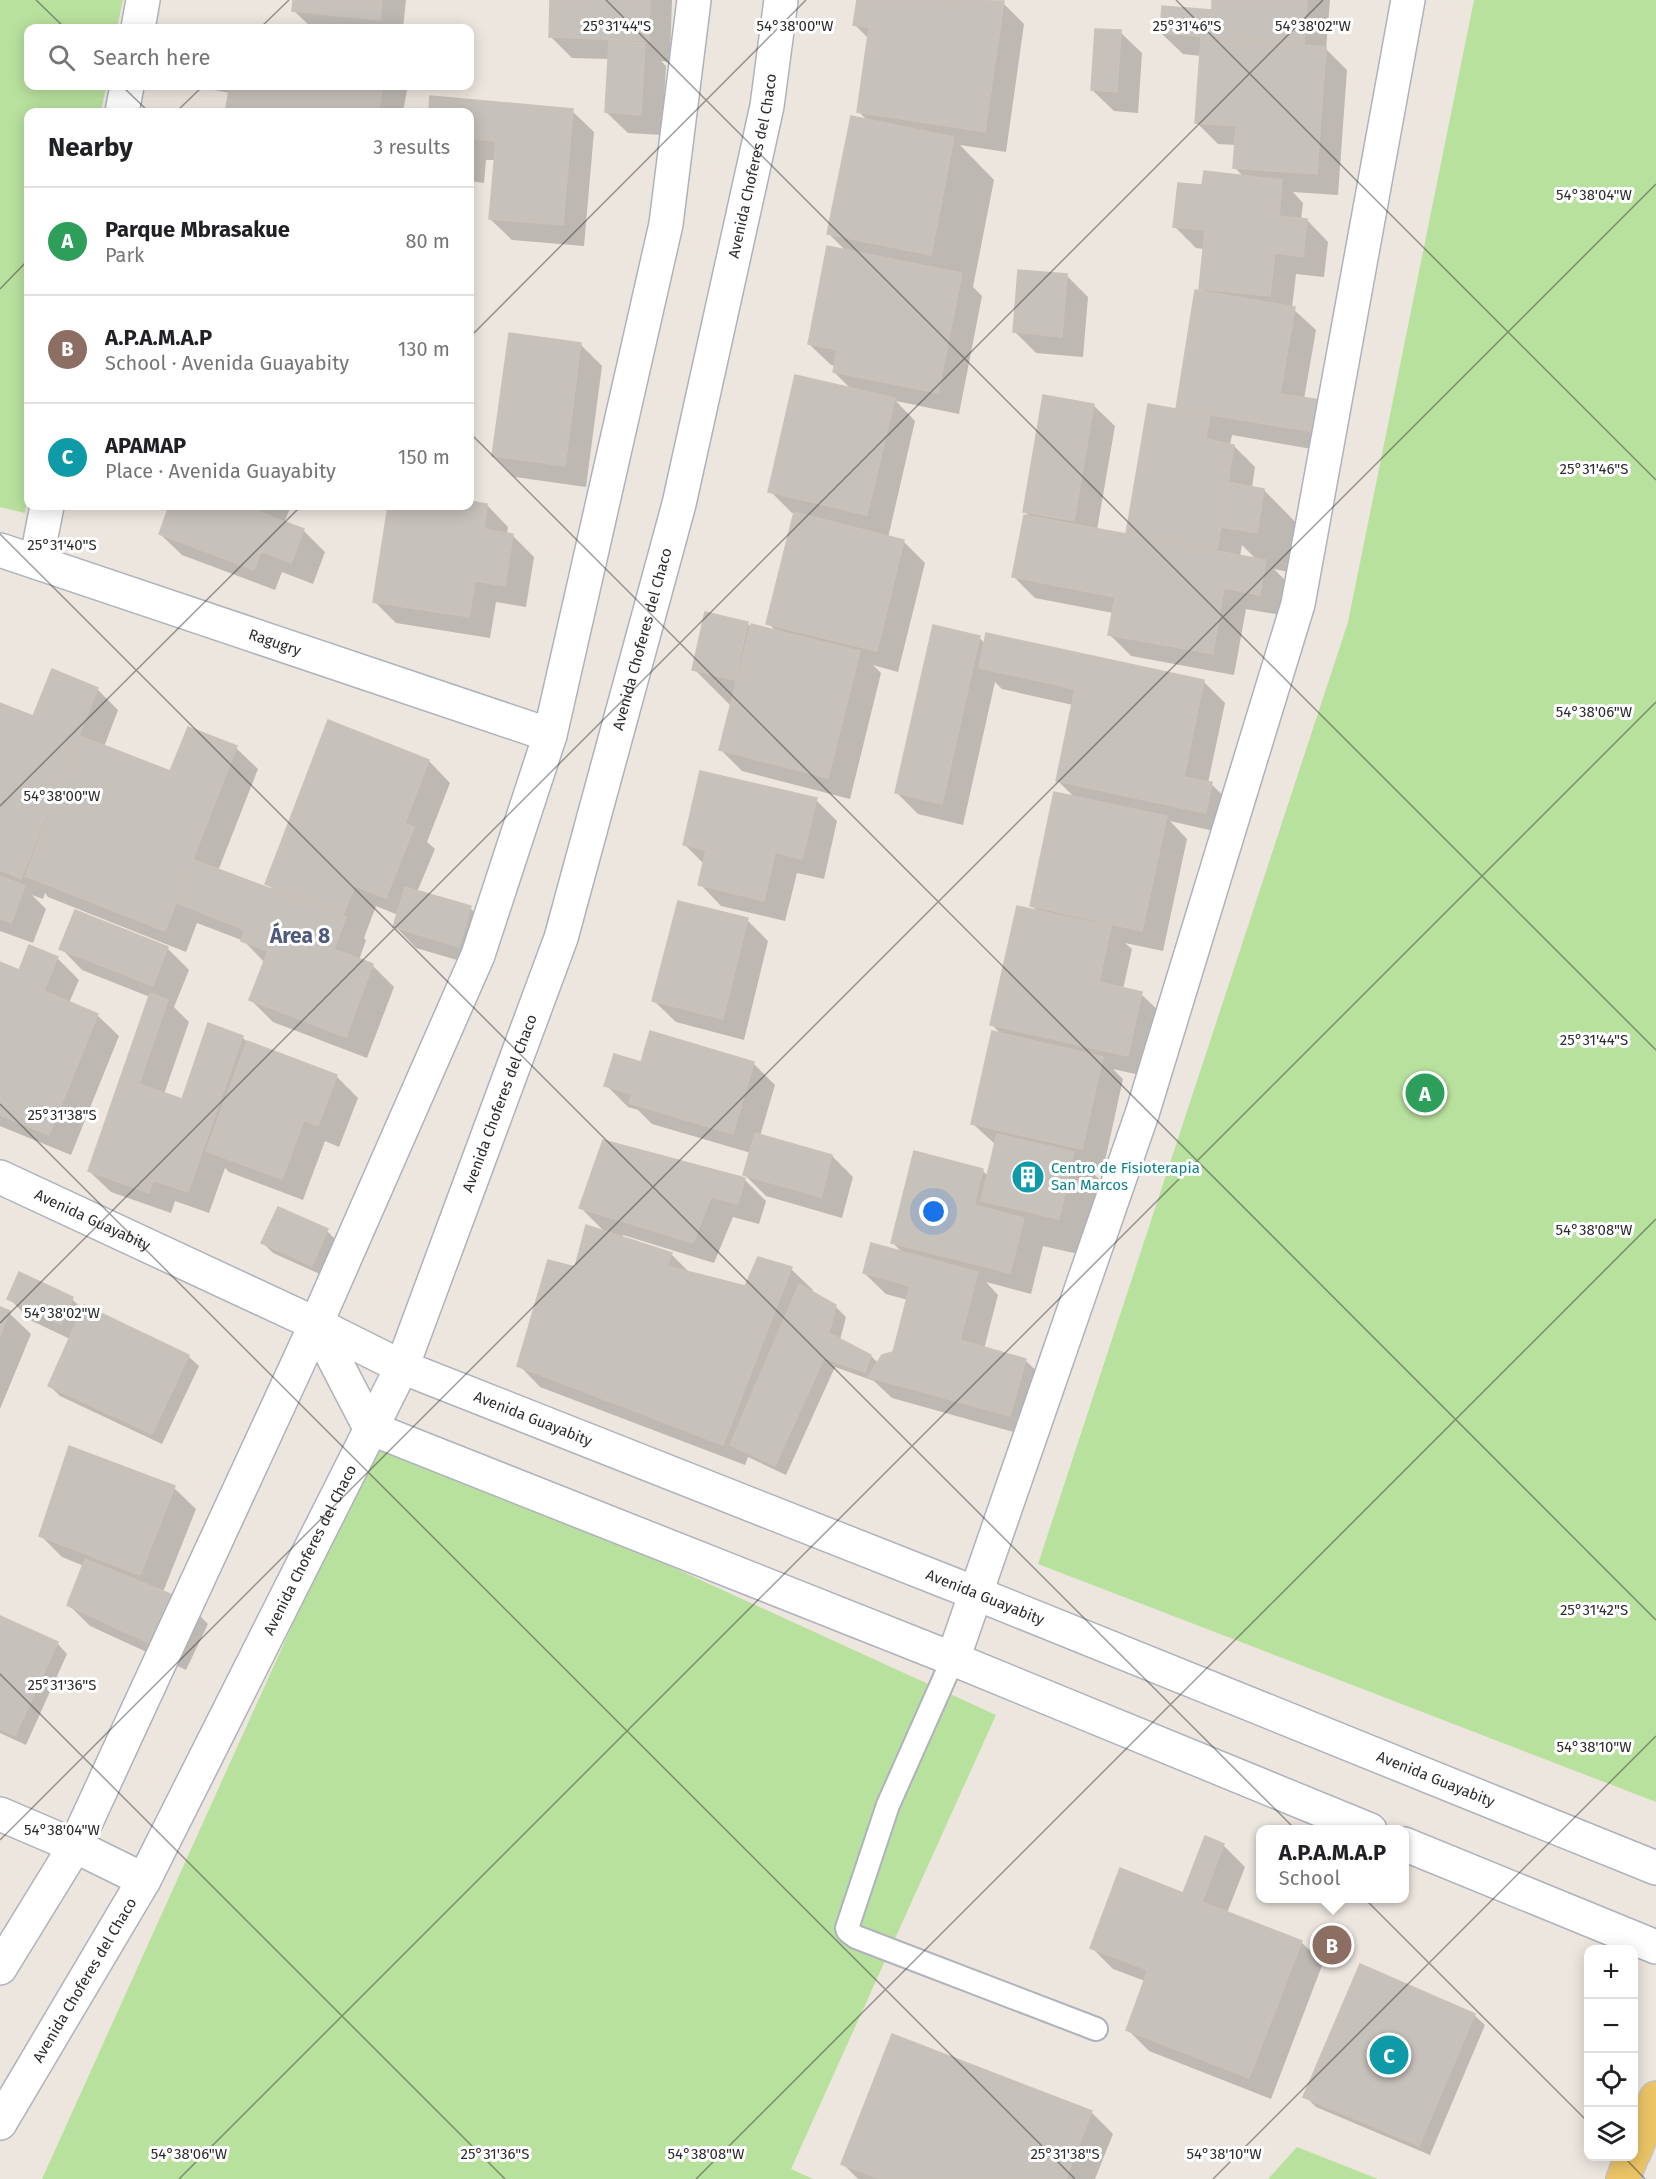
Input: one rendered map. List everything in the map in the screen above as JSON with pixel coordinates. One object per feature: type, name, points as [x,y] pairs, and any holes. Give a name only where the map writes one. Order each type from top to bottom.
[{"type":"main road","points":[[1638,2143],[1656,2098]]},
{"type":"main road","points":[[1623,2179],[1630,2161]]},
{"type":"street","points":[[139,24],[143,0]]},
{"type":"street","points":[[0,1968],[75,1846],[316,1324],[478,955],[550,735],[666,224],[694,0]]},
{"type":"street","name":"Avenida Choferes del Chaco","points":[[0,2123],[144,1880],[402,1367],[561,938],[679,504],[767,106],[781,0]]},
{"type":"street","points":[[953,1659],[1143,1111],[1298,604],[1408,0]]},
{"type":"street","points":[[123,108],[126,90]]},
{"type":"street","points":[[36,562],[46,510]]},
{"type":"street","name":"Ragugry","points":[[0,550],[550,735]]},
{"type":"street","name":"Avenida Guayabity","points":[[0,1177],[316,1324],[402,1367],[975,1593],[1656,1868]]},
{"type":"street","points":[[316,1324],[370,1428],[953,1659],[1358,1825]]},
{"type":"street","points":[[0,1814],[75,1846],[144,1880]]},
{"type":"street","points":[[1409,1846],[1656,1947]]},
{"type":"lane","points":[[953,1659],[888,1804],[847,1928],[848,1931],[856,1937],[1096,2029]]},
{"type":"green space","points":[[0,0],[123,0],[118,24],[24,24],[24,90],[105,90],[102,108],[24,108],[25,513],[0,507]]},
{"type":"green space","points":[[1474,0],[1656,0],[1656,1802],[1038,1564],[1348,622]]},
{"type":"green space","points":[[379,1433],[996,1715],[791,2169],[813,2179],[42,2179]]},
{"type":"green space","points":[[1297,2147],[1378,2179],[1268,2179]]},
{"type":"building","points":[[293,0],[382,0],[380,20],[292,11]]},
{"type":"building","points":[[550,0],[650,0],[649,41],[549,37]]},
{"type":"building","points":[[857,0],[1004,1],[985,132],[857,112],[869,27],[853,25]]},
{"type":"building","points":[[1212,0],[1307,0],[1304,44],[1160,33],[1162,6],[1212,10]]},
{"type":"building","points":[[1095,29],[1121,30],[1117,92],[1091,90]]},
{"type":"building","points":[[1201,38],[1326,47],[1317,174],[1233,168],[1236,126],[1195,123]]},
{"type":"building","points":[[609,41],[645,43],[641,115],[605,112]]},
{"type":"building","points":[[229,90],[382,90],[379,108],[226,108]]},
{"type":"building","points":[[430,96],[573,109],[563,225],[489,219],[496,141],[474,139],[474,108],[429,108]]},
{"type":"building","points":[[851,116],[954,137],[931,255],[827,234]]},
{"type":"building","points":[[1204,171],[1282,180],[1279,216],[1307,219],[1303,257],[1275,253],[1270,296],[1199,289],[1205,230],[1173,227],[1178,183],[1202,185]]},
{"type":"building","points":[[827,246],[962,273],[938,393],[833,372],[837,350],[808,344]]},
{"type":"building","points":[[1018,270],[1067,274],[1062,337],[1013,332]]},
{"type":"building","points":[[1195,290],[1295,307],[1280,394],[1320,400],[1314,432],[1176,409]]},
{"type":"building","points":[[509,333],[581,343],[565,466],[492,456]]},
{"type":"building","points":[[795,375],[895,398],[867,515],[768,492]]},
{"type":"building","points":[[1043,395],[1094,404],[1074,521],[1023,512]]},
{"type":"building","points":[[1148,404],[1210,415],[1206,439],[1234,445],[1217,550],[1126,534]]},
{"type":"building","points":[[1228,482],[1264,489],[1257,533],[1221,527]]},
{"type":"building","points":[[474,502],[487,504],[484,529],[513,534],[505,586],[475,581],[469,617],[373,602],[387,510],[474,510]]},
{"type":"building","points":[[168,510],[260,510],[259,512],[304,529],[291,563],[261,551],[254,570],[159,534]]},
{"type":"building","points":[[794,512],[904,540],[877,651],[766,624]]},
{"type":"building","points":[[1024,515],[1266,560],[1260,595],[1224,588],[1213,654],[1108,635],[1115,597],[1012,577]]},
{"type":"building","points":[[705,612],[748,622],[735,680],[692,670]]},
{"type":"building","points":[[751,624],[860,651],[828,778],[719,750]]},
{"type":"building","points":[[933,625],[980,636],[942,804],[895,793]]},
{"type":"building","points":[[986,633],[1204,680],[1184,777],[1212,782],[1206,813],[1056,781],[1075,689],[979,668]]},
{"type":"building","points":[[52,669],[98,688],[21,879],[0,870],[0,703],[33,716]]},
{"type":"building","points":[[328,720],[429,760],[405,823],[414,827],[386,898],[355,886],[343,915],[265,884]]},
{"type":"building","points":[[188,727],[237,746],[165,931],[25,876],[80,736],[170,771]]},
{"type":"building","points":[[700,771],[817,798],[802,859],[775,852],[764,901],[698,885],[706,850],[683,845]]},
{"type":"building","points":[[1054,792],[1167,816],[1142,931],[1030,906]]},
{"type":"building","points":[[194,860],[346,917],[334,949],[373,964],[346,1037],[249,1000],[268,951],[241,941],[245,930],[177,903]]},
{"type":"building","points":[[0,876],[25,886],[11,923],[0,918]]},
{"type":"building","points":[[405,887],[471,906],[459,947],[393,927]]},
{"type":"building","points":[[678,901],[748,918],[723,1019],[652,1001]]},
{"type":"building","points":[[1017,906],[1111,926],[1099,982],[1142,992],[1128,1056],[990,1025]]},
{"type":"building","points":[[75,910],[168,947],[153,986],[59,949]]},
{"type":"building","points":[[29,945],[58,957],[44,991],[98,1014],[49,1135],[0,1115],[0,962],[19,970]]},
{"type":"building","points":[[150,993],[168,1000],[139,1084],[182,1099],[208,1023],[243,1036],[188,1192],[153,1180],[149,1193],[88,1171]]},
{"type":"building","points":[[650,1031],[754,1062],[733,1134],[629,1103],[632,1094],[604,1086],[614,1054],[641,1062]]},
{"type":"building","points":[[992,1031],[1103,1057],[1082,1149],[971,1124]]},
{"type":"building","points":[[247,1041],[337,1075],[318,1126],[304,1120],[282,1179],[206,1151]]},
{"type":"building","points":[[755,1133],[832,1155],[821,1197],[743,1175]]},
{"type":"building","name":"Centro de Fisioterapia San Marcos","points":[[997,1134],[1074,1152],[1059,1219],[981,1201]]},
{"type":"building","points":[[603,1140],[745,1178],[738,1204],[711,1197],[693,1243],[579,1208]]},
{"type":"building","points":[[914,1151],[983,1169],[974,1205],[1024,1218],[1010,1273],[891,1243]]},
{"type":"building","points":[[278,1207],[328,1229],[312,1266],[261,1243]]},
{"type":"building","points":[[586,1225],[672,1253],[667,1266],[745,1286],[758,1257],[792,1267],[723,1445],[517,1366],[548,1260],[575,1267]]},
{"type":"building","points":[[871,1243],[978,1272],[960,1340],[1026,1359],[1010,1416],[868,1377],[882,1355],[893,1352],[910,1286],[863,1273]]},
{"type":"building","points":[[19,1272],[73,1297],[61,1324],[7,1299]]},
{"type":"building","points":[[799,1284],[836,1305],[829,1333],[871,1355],[865,1372],[824,1358],[775,1466],[730,1445]]},
{"type":"building","points":[[84,1305],[189,1355],[152,1434],[48,1386]]},
{"type":"building","points":[[0,1307],[10,1311],[0,1336]]},
{"type":"building","points":[[69,1446],[175,1486],[140,1575],[39,1536]]},
{"type":"building","points":[[85,1559],[187,1601],[164,1650],[67,1605]]},
{"type":"building","points":[[0,1616],[58,1642],[15,1736],[0,1729]]},
{"type":"building","points":[[1205,1836],[1224,1844],[1202,1902],[1302,1941],[1249,2078],[1126,2030],[1148,1970],[1090,1948],[1120,1868],[1183,1893]]},
{"type":"building","points":[[1360,1964],[1475,2014],[1419,2146],[1303,2097]]},
{"type":"building","points":[[892,2034],[1092,2111],[1066,2179],[880,2179],[841,2164]]},
{"type":"place","name":"Parque Mbrasakue","points":[[1425,1093]]},
{"type":"place","name":"Centro de Fisioterapia San Marcos","points":[[1028,1177]]},
{"type":"place","name":"A.P.A.M.A.P","points":[[1332,1945]]},
{"type":"place","name":"APAMAP","points":[[1389,2055]]},
{"type":"district","name":"Área 8","points":[[300,936]]}]
